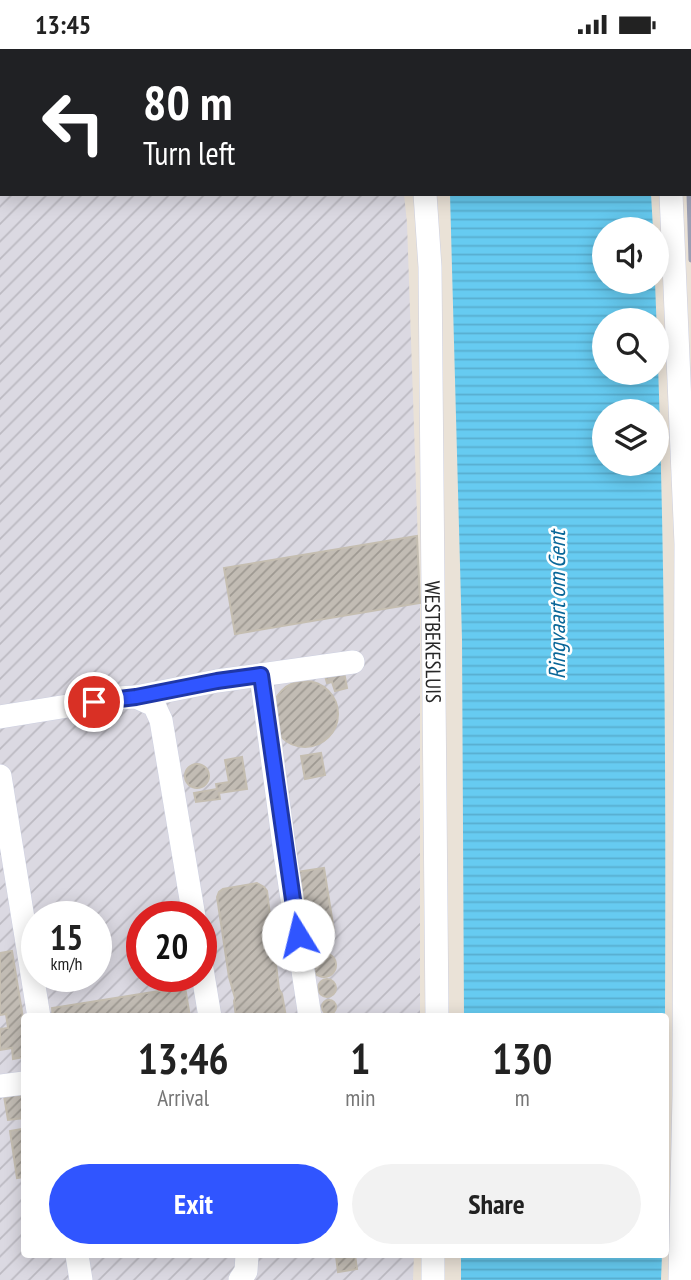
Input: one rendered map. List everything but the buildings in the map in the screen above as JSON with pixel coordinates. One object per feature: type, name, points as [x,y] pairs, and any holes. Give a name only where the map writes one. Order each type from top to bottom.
[{"type":"street","name":"WESTBEKESLUIS","points":[[425,196],[430,267],[437,1013]]},
{"type":"street","points":[[671,196],[686,544],[684,1081],[680,1280]]},
{"type":"street","points":[[0,717],[136,697],[217,681],[353,662]]},
{"type":"street","points":[[261,675],[309,1013]]},
{"type":"street","points":[[136,697],[154,705],[161,720],[191,901]]},
{"type":"street","points":[[0,776],[8,882],[37,1013]]},
{"type":"street","points":[[206,992],[209,1013]]},
{"type":"street","points":[[0,1086],[21,1083]]},
{"type":"street","points":[[77,1258],[81,1280]]},
{"type":"street","points":[[240,1280],[246,1271],[247,1258]]},
{"type":"street","points":[[433,1258],[433,1280]]},
{"type":"shaded area","points":[[0,196],[404,196],[420,603],[420,1013],[21,1013],[21,1258],[414,1258],[413,1280],[0,1280]]},
{"type":"water","name":"Ringvaart om Gent","points":[[450,196],[651,196],[652,217],[592,217],[592,294],[655,294],[656,308],[592,308],[592,385],[658,385],[659,399],[592,399],[592,476],[661,476],[665,1013],[464,1013],[462,639]]},
{"type":"water","points":[[461,1258],[662,1258],[661,1280],[461,1280]]},
{"type":"railway","points":[[689,196],[691,260]]},
{"type":"route","points":[[94,702],[261,675],[298,935]]}]
